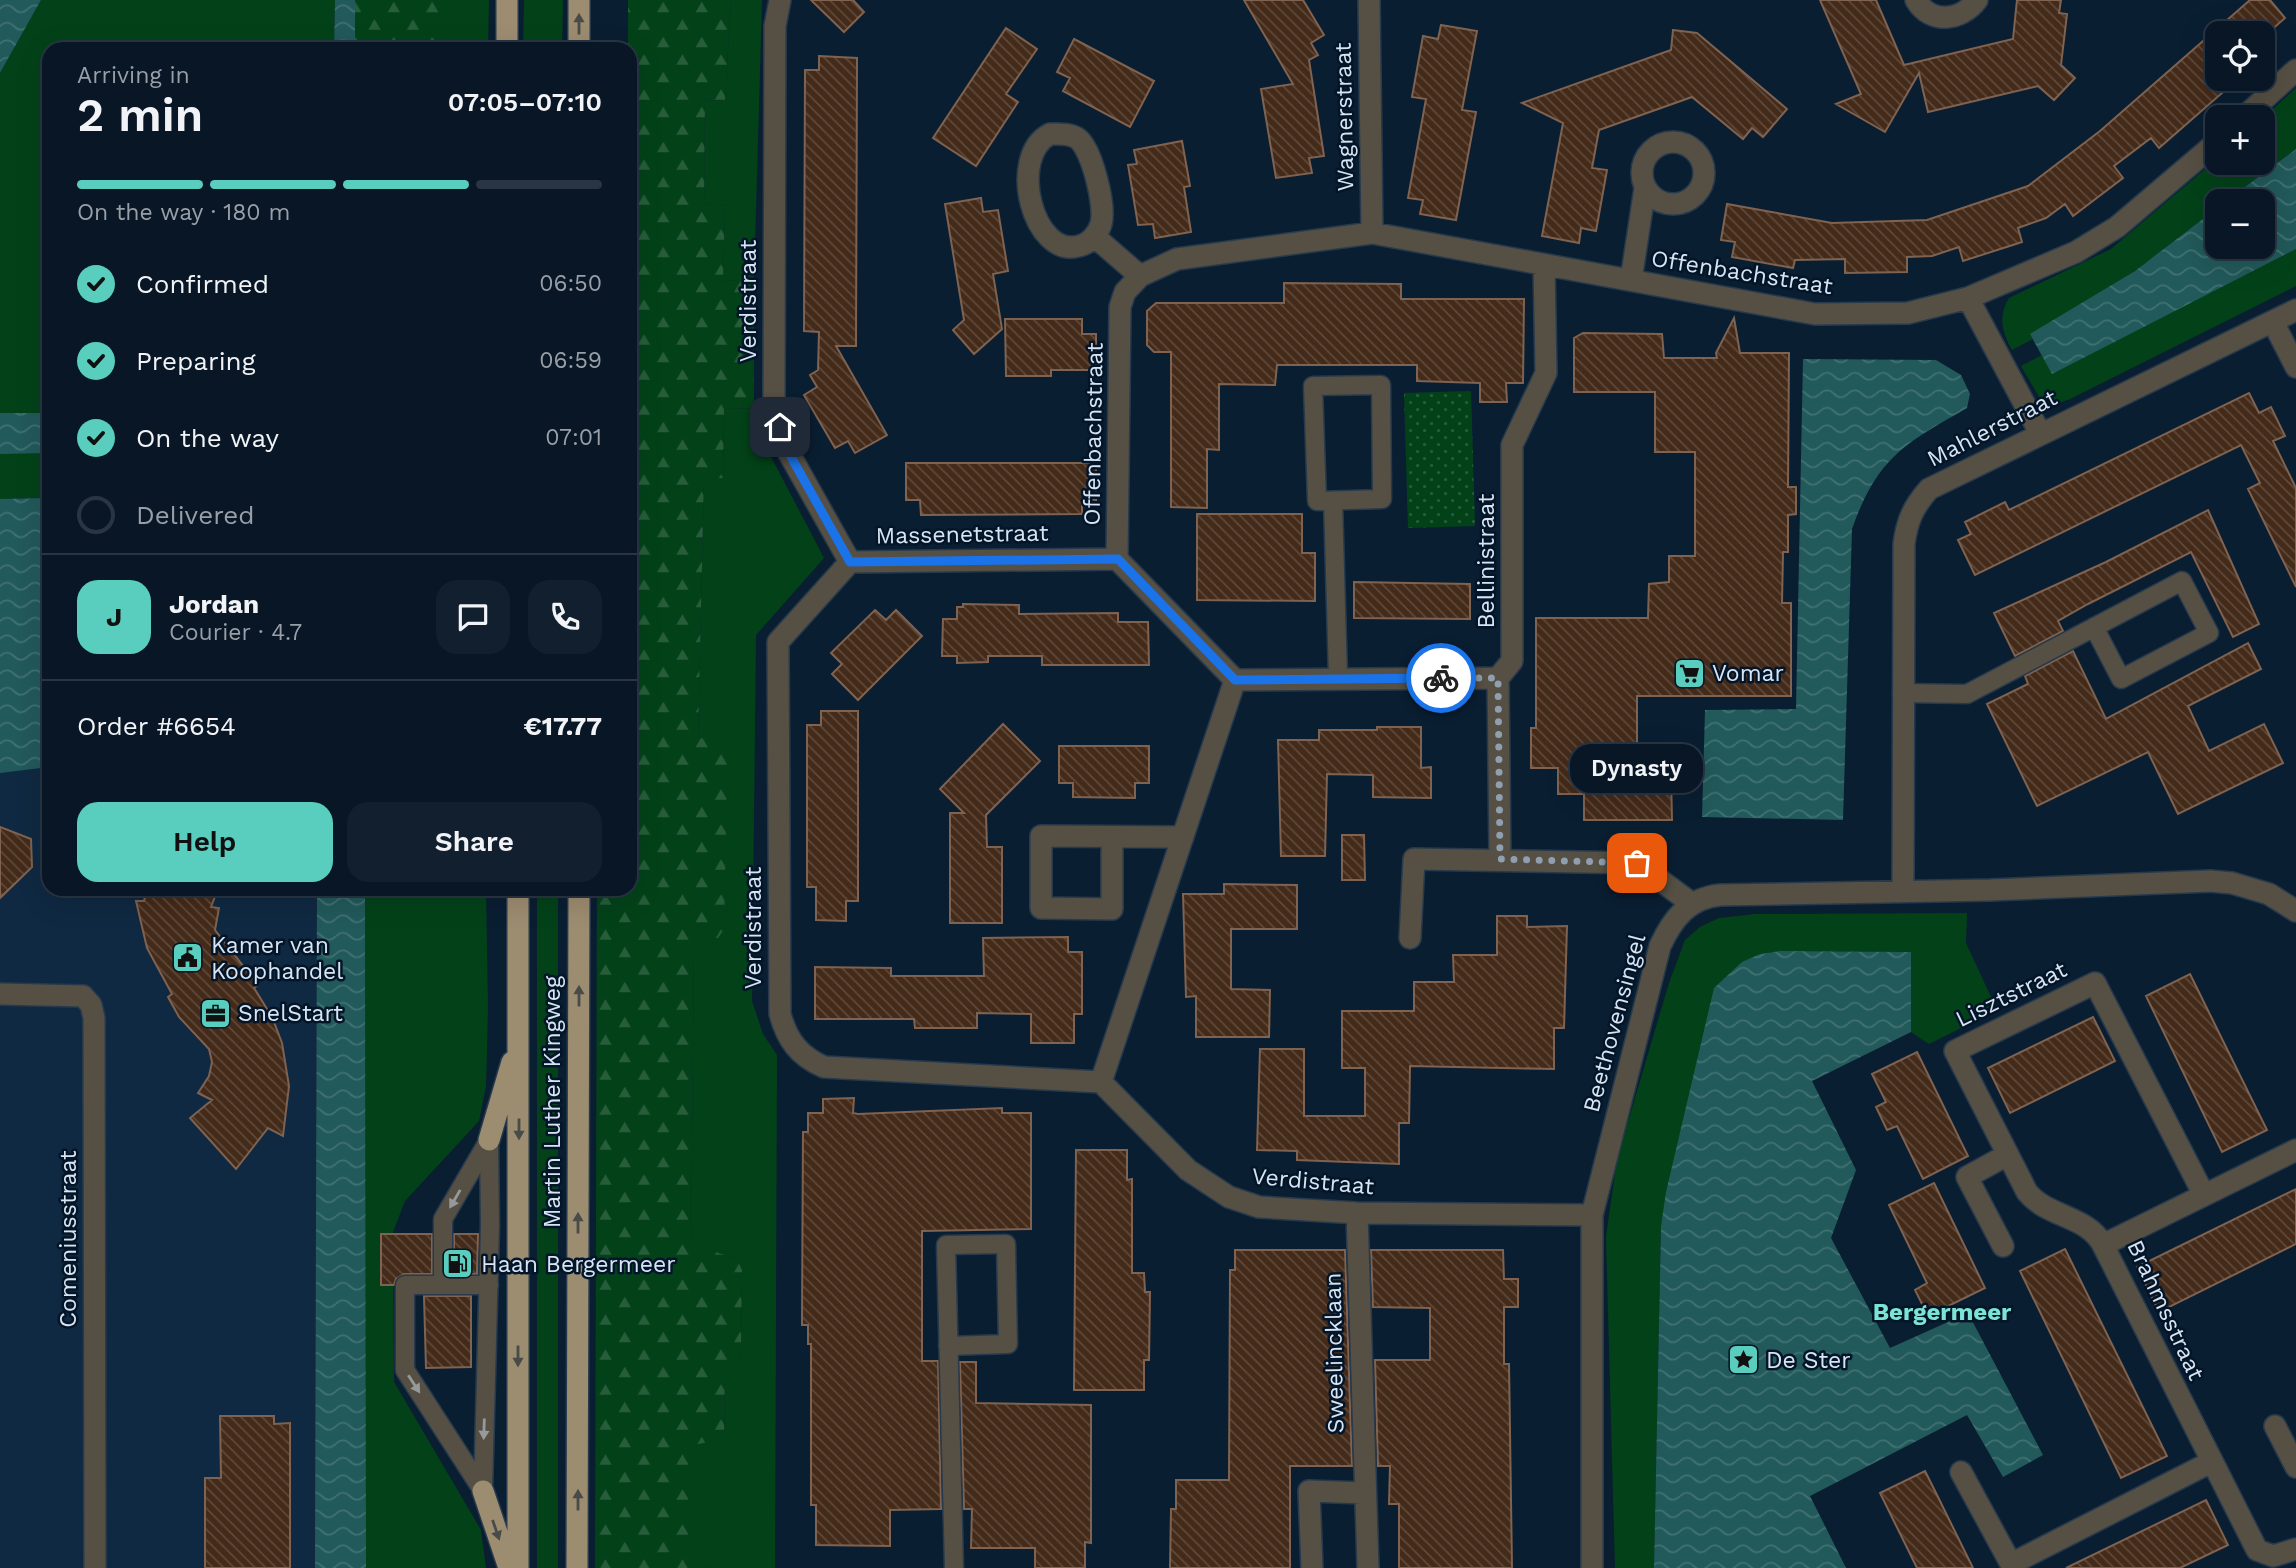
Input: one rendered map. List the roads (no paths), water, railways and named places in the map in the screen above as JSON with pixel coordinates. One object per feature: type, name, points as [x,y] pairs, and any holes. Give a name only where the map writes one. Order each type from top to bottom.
[{"type":"highway","points":[[507,0],[507,42]]},
{"type":"highway","points":[[579,0],[579,42]]},
{"type":"highway","name":"Martin Luther Kingweg","points":[[518,896],[518,1568]]},
{"type":"highway","name":"Martin Luther Kingweg","points":[[577,1568],[579,896]]},
{"type":"highway","points":[[489,1140],[519,1036]]},
{"type":"highway","points":[[483,1491],[509,1568]]},
{"type":"street","name":"Verdistraat","points":[[780,0],[775,26],[774,405],[786,448],[850,562],[778,642],[780,1014],[785,1032],[806,1059],[824,1067],[1101,1082],[1188,1170],[1228,1196],[1259,1207],[1357,1213],[1592,1215]]},
{"type":"street","name":"Wagnerstraat","points":[[1368,0],[1372,233]]},
{"type":"street","points":[[1916,0],[1926,12],[1947,18],[1959,16],[1977,0]]},
{"type":"street","points":[[2257,105],[2296,70]]},
{"type":"street","points":[[1051,134],[1067,135],[1077,139],[1086,148],[1102,210],[1101,224],[1095,237],[1080,246],[1064,247],[1043,232],[1036,217],[1028,162],[1040,139],[1051,134]]},
{"type":"street","name":"Offenbachstraat","points":[[1118,559],[1120,307],[1125,292],[1140,276],[1177,259],[1372,233],[1815,314],[1908,313],[1968,298],[2077,252],[2117,227],[2205,152]]},
{"type":"street","name":"Offenbachstraat","points":[[1631,280],[1645,188]]},
{"type":"street","points":[[1095,237],[1140,276]]},
{"type":"street","name":"Bellinistraat","points":[[1500,859],[1498,678],[1512,662],[1512,445],[1546,373],[1544,265]]},
{"type":"street","points":[[1968,298],[2040,433]]},
{"type":"street","name":"Mahlerstraat","points":[[1903,890],[1904,544],[1912,510],[1929,489],[2296,310]]},
{"type":"street","points":[[2273,321],[2296,367]]},
{"type":"street","name":"Massenetstraat","points":[[850,562],[1118,559]]},
{"type":"street","points":[[1118,559],[1235,680],[1338,677],[1498,678]]},
{"type":"street","points":[[1101,1082],[1235,680]]},
{"type":"street","points":[[1111,837],[1112,909],[1041,908],[1041,836],[1182,836]]},
{"type":"street","points":[[1410,939],[1413,859],[1637,863],[1691,903],[1720,895],[2210,881],[2260,891],[2296,911]]},
{"type":"street","name":"Beethovensingel","points":[[1592,1568],[1592,1215],[1660,946],[1668,928],[1691,903]]},
{"type":"street","name":"Lisztstraat","points":[[2103,1245],[2097,1235],[2085,1225],[2035,1201],[2007,1156],[1955,1051],[2095,983],[2204,1195]]},
{"type":"street","name":"Comeniusstraat","points":[[0,994],[83,996],[91,1006],[94,1018],[95,1568]]},
{"type":"street","name":"Brahmsstraat","points":[[2296,1150],[2103,1245],[2257,1550],[2273,1556],[2296,1549]]},
{"type":"street","points":[[2003,1246],[1967,1177],[2007,1156]]},
{"type":"street","name":"Sweelincklaan","points":[[1357,1213],[1364,1493]]},
{"type":"street","points":[[2275,1426],[2296,1467]]},
{"type":"street","points":[[1961,1472],[2012,1566],[2211,1462]]},
{"type":"street","points":[[1312,1568],[1309,1491],[1364,1493],[1368,1568]]},
{"type":"lane","points":[[1381,385],[1382,499],[1333,501],[1317,500],[1313,386],[1381,385]]},
{"type":"lane","points":[[1333,501],[1338,677]]},
{"type":"lane","points":[[1902,693],[1968,694],[2094,626],[2182,581],[2209,633],[2121,679],[2094,626]]},
{"type":"lane","points":[[443,1284],[443,1219],[489,1140]]},
{"type":"lane","points":[[483,1491],[489,1285],[489,1140]]},
{"type":"lane","points":[[948,1346],[1009,1344],[1006,1244],[946,1245],[948,1346],[954,1568]]},
{"type":"lane","points":[[483,1491],[405,1370],[405,1285],[489,1285]]},
{"type":"water","points":[[0,0],[41,0],[0,73]]},
{"type":"water","points":[[335,0],[355,0],[355,42],[334,42]]},
{"type":"water","points":[[2296,149],[2296,249],[2052,374],[2030,334],[2135,271],[2205,217],[2205,259],[2275,259],[2275,189],[2242,189],[2261,175],[2275,175],[2275,165]]},
{"type":"water","points":[[1803,359],[1936,360],[1961,375],[1970,394],[1967,408],[1926,432],[1895,455],[1872,485],[1852,529],[1843,820],[1702,817],[1705,710],[1796,709]]},
{"type":"water","points":[[0,413],[42,413],[42,453],[0,454]]},
{"type":"water","points":[[42,498],[42,768],[0,773],[0,499]]},
{"type":"water","points":[[317,896],[365,896],[366,1568],[315,1568]]},
{"type":"water","points":[[1780,951],[1911,952],[1911,1032],[1812,1081],[1856,1170],[1831,1238],[1890,1348],[1968,1313],[2043,1455],[2003,1477],[1967,1415],[1810,1496],[1846,1568],[1654,1568],[1661,1226],[1666,1192],[1714,988],[1742,962],[1760,954]]},
{"type":"place","name":"Vomar","points":[[1689,673]]},
{"type":"place","name":"Dynasty","points":[[1637,863]]},
{"type":"place","name":"Kamer van Koophandel","points":[[188,958]]},
{"type":"place","name":"SnelStart","points":[[215,1013]]},
{"type":"place","name":"Haan Bergermeer","points":[[458,1264]]},
{"type":"place","name":"De Ster","points":[[1743,1360]]},
{"type":"district","name":"Bergermeer","points":[[1942,1312]]}]
